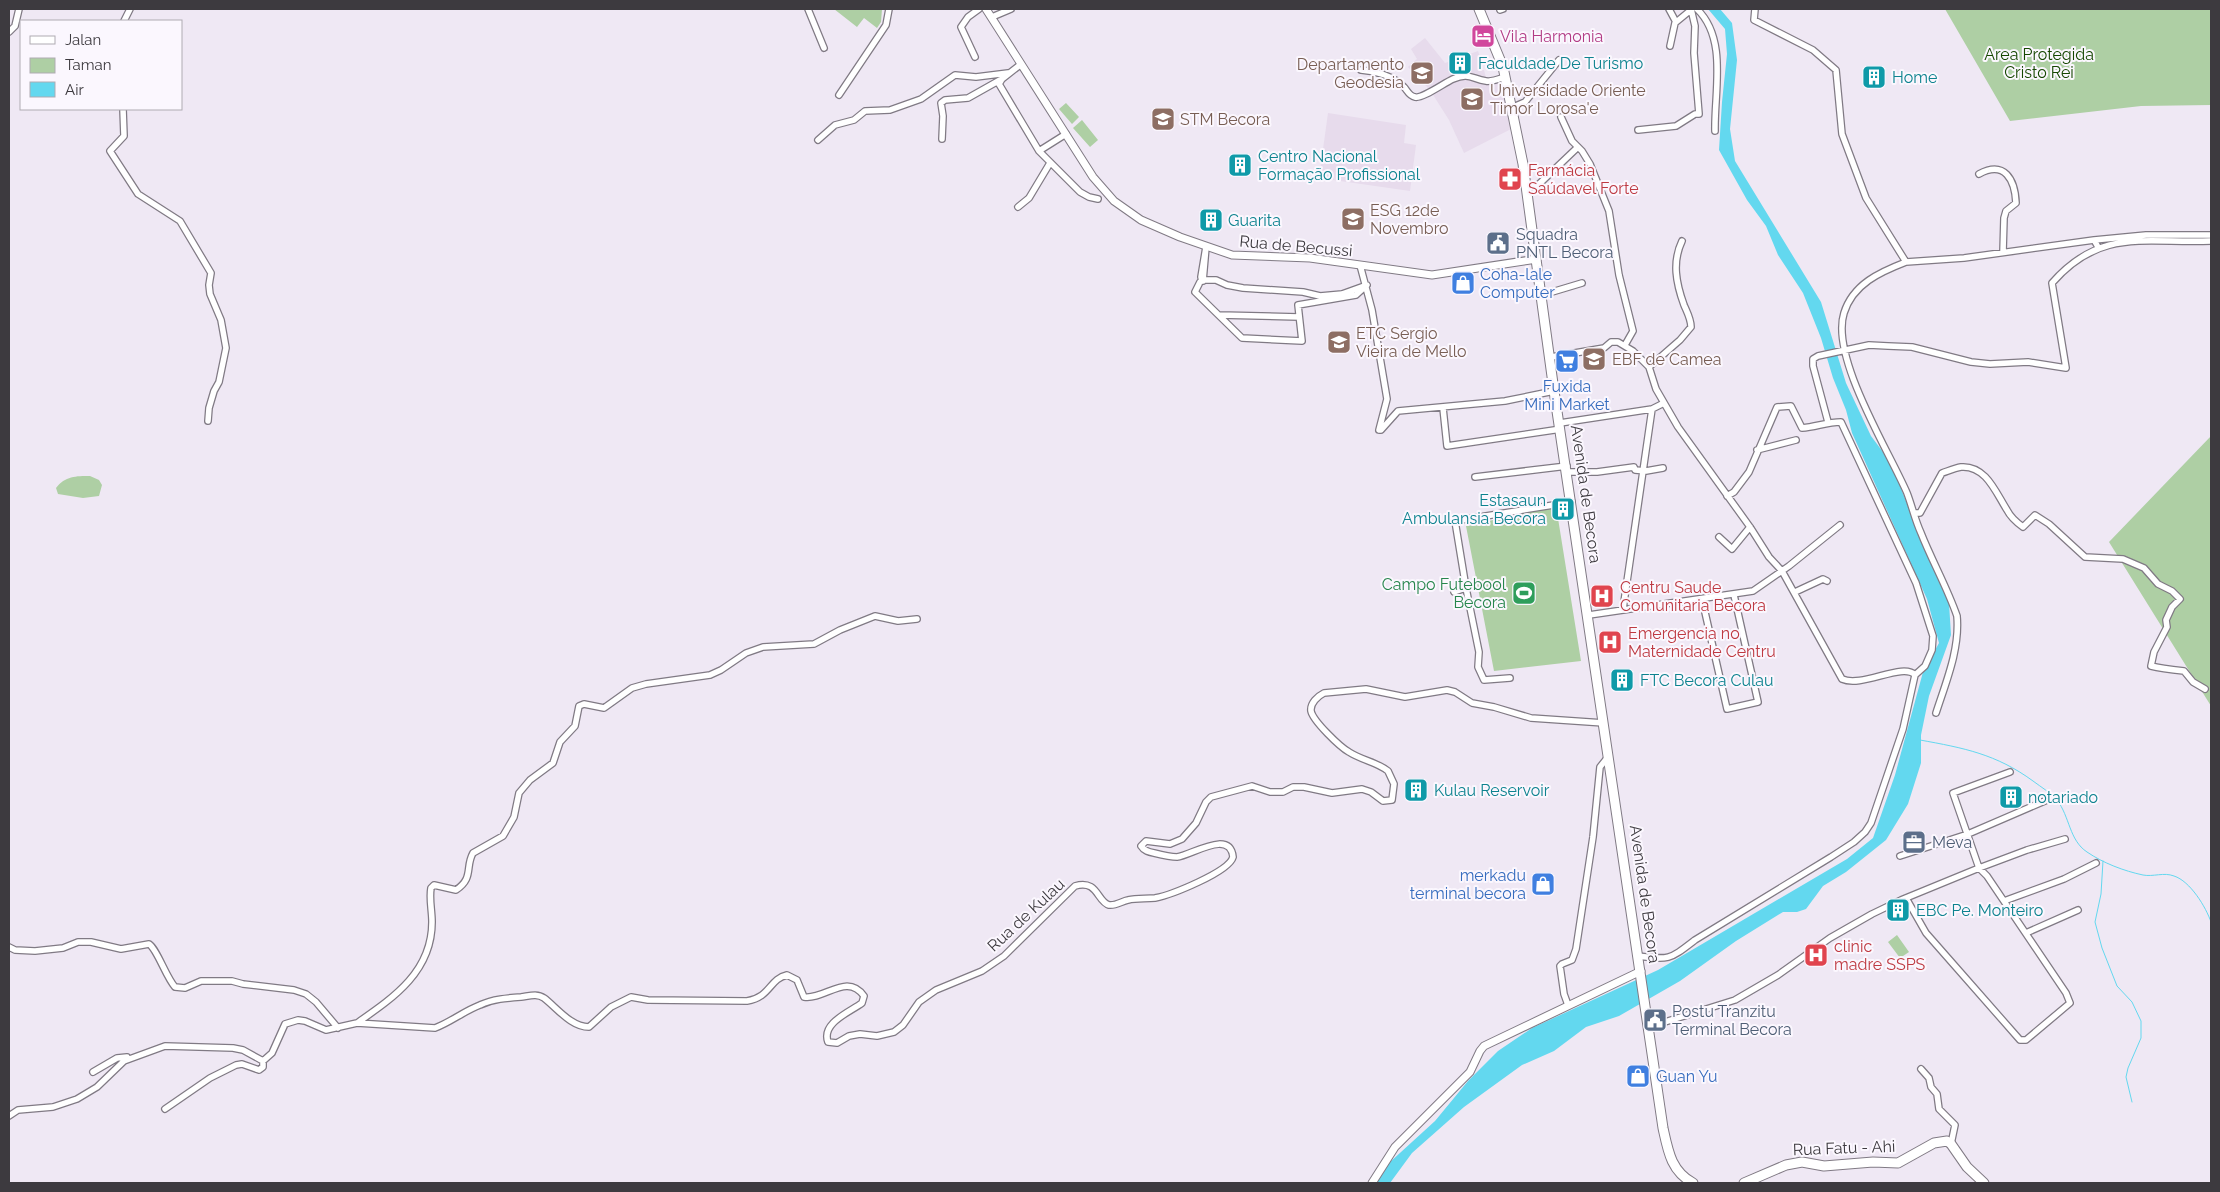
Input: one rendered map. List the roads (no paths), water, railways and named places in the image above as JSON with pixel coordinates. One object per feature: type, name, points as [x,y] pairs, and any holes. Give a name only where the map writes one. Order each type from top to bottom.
[{"type":"main road","name":"Avenida de Becora","points":[[1479,9],[1505,77],[1527,188],[1554,390],[1561,426],[1648,1022]]},
{"type":"main road","points":[[1648,1022],[1669,1156],[1675,1169],[1693,1183]]},
{"type":"main road","name":"Rua Fatu - Ahi","points":[[1744,1183],[1786,1165],[1802,1162],[1824,1166],[1873,1162],[1898,1163],[1934,1143],[1947,1142],[1952,1144]]},
{"type":"main road","points":[[1952,1144],[1967,1168],[1984,1183]]},
{"type":"street","points":[[9,32],[15,26],[19,9]]},
{"type":"street","points":[[808,9],[824,48]]},
{"type":"street","points":[[839,96],[886,25],[889,9]]},
{"type":"street","points":[[975,57],[961,26],[968,17],[979,9]]},
{"type":"street","name":"Rua de Becussi","points":[[986,9],[1020,65],[1101,188],[1125,211],[1141,220],[1180,237],[1232,255],[1293,257],[1432,276],[1537,259]]},
{"type":"street","points":[[992,18],[1011,9]]},
{"type":"street","points":[[1669,9],[1676,22]]},
{"type":"street","points":[[1638,130],[1676,126],[1695,114],[1699,114],[1694,54],[1695,26],[1692,9],[1676,22],[1670,46]]},
{"type":"street","points":[[1697,9],[1703,15],[1711,32],[1719,67],[1714,111],[1715,131]]},
{"type":"street","points":[[1754,9],[1754,20],[1813,50],[1836,70],[1842,134],[1866,198],[1906,262]]},
{"type":"street","points":[[1511,108],[1525,102],[1559,60]]},
{"type":"street","points":[[942,139],[943,120],[941,103],[945,100],[968,98],[1002,79],[1020,65]]},
{"type":"street","points":[[1361,70],[1373,70],[1391,78],[1403,85],[1411,96],[1416,98],[1422,97],[1430,90],[1454,78],[1469,75],[1487,82],[1505,77]]},
{"type":"street","points":[[818,140],[835,125],[854,120],[865,111],[890,110],[921,99],[955,75],[976,77],[1008,73]]},
{"type":"street","points":[[1002,79],[999,83],[1000,87],[1039,151],[1084,195],[1098,199]]},
{"type":"street","points":[[123,110],[124,136],[110,151],[138,194],[180,221],[211,273],[210,294],[221,320],[226,348],[219,382],[209,408],[208,421]]},
{"type":"street","points":[[1561,117],[1572,140],[1590,164],[1608,211],[1619,275],[1633,331],[1625,344]]},
{"type":"street","points":[[1039,151],[1066,134]]},
{"type":"street","points":[[1527,188],[1538,185],[1578,147]]},
{"type":"street","points":[[1018,207],[1029,198],[1046,173],[1050,163]]},
{"type":"street","points":[[1979,174],[1994,168],[2002,170],[2011,180],[2016,203],[2006,211],[2004,218],[2003,252]]},
{"type":"street","points":[[1936,713],[1951,668],[1958,630],[1957,616],[1906,492],[1876,432],[1841,351],[1844,314],[1850,300],[1868,280],[1906,262],[1964,258],[2094,240],[2146,235],[2211,235]]},
{"type":"street","points":[[1649,367],[1680,340],[1691,327],[1675,266],[1676,253],[1682,240]]},
{"type":"street","points":[[2094,240],[2098,247]]},
{"type":"street","points":[[1828,422],[1813,366],[1813,359],[1818,356],[1869,345],[1912,347],[1971,362],[1990,364],[2028,362],[2066,368],[2052,283],[2071,264],[2098,247],[2155,240],[2211,240]]},
{"type":"street","points":[[1360,265],[1367,285],[1387,400],[1379,428],[1381,430],[1398,411],[1505,402],[1554,390]]},
{"type":"street","points":[[1216,280],[1227,286],[1303,292],[1320,296],[1342,294],[1367,285],[1356,295],[1298,305],[1302,341],[1242,338],[1195,292],[1202,281],[1216,280]]},
{"type":"street","points":[[1542,295],[1582,283]]},
{"type":"street","points":[[1219,315],[1299,317]]},
{"type":"street","points":[[1551,357],[1604,348],[1612,342],[1625,344],[1649,367],[1656,389],[1678,427],[1750,527],[1769,557],[1782,571],[1842,679],[1849,681],[1872,679],[1904,671],[1912,672],[1916,675]]},
{"type":"street","points":[[1443,408],[1447,446],[1652,410],[1664,403]]},
{"type":"street","points":[[1637,956],[1665,959],[1676,954],[1695,940],[1831,857],[1865,832],[1871,823],[1903,729],[1916,675],[1925,666],[1932,650],[1933,636],[1916,583],[1846,429],[1841,422],[1828,422],[1817,427],[1802,428],[1791,406],[1777,407],[1749,472],[1734,492],[1727,496]]},
{"type":"street","points":[[1623,609],[1652,410]]},
{"type":"street","points":[[1757,450],[1796,440]]},
{"type":"street","points":[[1475,477],[1567,469],[1597,472],[1628,466],[1642,471],[1663,468]]},
{"type":"street","points":[[1914,513],[1920,513],[1942,473],[1960,467],[1972,468],[1984,476],[1996,488],[2013,520],[2023,527],[2035,515],[2050,524],[2084,557],[2123,559],[2144,568],[2158,584],[2172,591],[2180,599],[2172,607],[2166,620],[2167,627],[2154,652],[2151,666],[2163,666],[2173,671],[2184,671],[2193,682],[2205,689]]},
{"type":"street","points":[[1510,678],[1484,680],[1481,677],[1478,667],[1479,652],[1455,521],[1572,502]]},
{"type":"street","points":[[1588,615],[1753,591],[1840,526]]},
{"type":"street","points":[[1719,537],[1732,549],[1750,527]]},
{"type":"street","points":[[1794,592],[1823,579],[1827,581]]},
{"type":"street","points":[[1454,592],[1466,588]]},
{"type":"street","points":[[1702,599],[1728,709],[1758,702],[1734,595]]},
{"type":"street","points":[[357,1022],[391,1000],[415,973],[426,954],[429,942],[432,923],[431,888],[434,885],[456,890],[470,872],[473,853],[503,836],[514,817],[519,793],[536,776],[552,766],[560,742],[575,726],[579,706],[584,704],[604,708],[632,688],[646,684],[710,675],[754,650],[774,645],[799,646],[814,644],[840,630],[873,616],[902,621],[917,619]]},
{"type":"street","name":"Rua de Kulau","points":[[262,1061],[272,1053],[285,1024],[298,1020],[326,1030],[357,1022],[435,1028],[447,1024],[478,1005],[496,1000],[535,995],[545,999],[580,1025],[588,1027],[611,1007],[631,997],[655,1000],[747,1001],[763,996],[778,979],[788,975],[797,980],[804,997],[811,998],[846,986],[858,989],[864,996],[862,1003],[841,1016],[829,1028],[826,1036],[828,1042],[837,1043],[849,1036],[860,1034],[885,1035],[903,1026],[914,1007],[936,990],[982,971],[1004,956],[1074,886],[1080,885],[1095,890],[1104,902],[1113,905],[1128,900],[1157,898],[1226,868],[1233,857],[1231,849],[1225,845],[1210,845],[1179,857],[1152,853],[1144,850],[1142,846],[1146,841],[1170,844],[1182,839],[1196,823],[1206,802],[1211,797],[1252,786],[1270,792],[1283,792],[1293,787],[1304,787],[1323,792],[1362,789],[1371,792],[1383,801],[1392,800],[1394,784],[1388,771],[1347,751],[1311,712],[1318,696],[1324,693],[1366,689],[1405,697],[1447,690],[1455,692],[1472,703],[1494,707],[1531,718],[1604,723]]},
{"type":"street","points":[[1568,1005],[1560,966],[1572,960],[1576,949],[1593,837],[1600,767],[1608,756]]},
{"type":"street","points":[[1906,898],[1926,933],[2021,1041],[2030,1037],[2070,1003],[2066,993],[2026,933],[1987,876],[1979,868],[1953,793],[2010,772]]},
{"type":"street","points":[[1900,856],[1968,834],[2047,800]]},
{"type":"street","points":[[1648,1022],[1736,1000],[1772,979],[1830,938],[1872,914],[1979,868],[2026,850],[2065,839]]},
{"type":"street","points":[[2004,901],[2064,879],[2096,863]]},
{"type":"street","points":[[2026,933],[2078,910]]},
{"type":"street","points":[[9,947],[15,950],[35,951],[64,948],[78,942],[91,942],[121,949],[149,944],[154,947],[171,983],[178,989],[201,981],[232,980],[250,985],[294,990],[306,994],[316,1002],[338,1028]]},
{"type":"street","points":[[1372,1183],[1395,1147],[1470,1072],[1482,1048],[1495,1039],[1568,1005],[1641,974]]},
{"type":"street","points":[[9,1116],[18,1110],[53,1107],[77,1099],[97,1087],[124,1061],[165,1046],[183,1045],[233,1048],[243,1050],[262,1061],[263,1067],[260,1070],[242,1064],[223,1071],[165,1109]]},
{"type":"street","points":[[93,1072],[116,1058],[132,1057]]},
{"type":"street","points":[[1921,1069],[1929,1078],[1931,1087],[1937,1094],[1939,1109],[1955,1125],[1952,1144]]},
{"type":"water","points":[[1708,9],[1720,9],[1732,23],[1737,60],[1730,129],[1735,161],[1821,302],[1846,383],[1871,436],[1883,452],[1897,478],[1921,540],[1949,603],[1951,635],[1929,696],[1921,735],[1921,763],[1908,804],[1886,840],[1846,872],[1823,886],[1806,909],[1797,912],[1783,912],[1736,941],[1680,981],[1619,1016],[1586,1027],[1554,1051],[1522,1065],[1464,1107],[1412,1153],[1390,1183],[1374,1183],[1378,1173],[1435,1121],[1468,1081],[1498,1051],[1532,1028],[1658,970],[1847,859],[1873,838],[1895,775],[1923,672],[1939,643],[1927,599],[1852,433],[1821,338],[1803,293],[1778,255],[1766,226],[1747,200],[1719,150],[1727,54],[1725,29]]},
{"type":"waterway","points":[[1920,740],[1979,753],[2006,764],[2019,772],[2046,790],[2057,800],[2073,835],[2087,852],[2107,863],[2128,871],[2143,875],[2170,875],[2180,879],[2197,895],[2211,922]]},
{"type":"waterway","points":[[2103,861],[2101,894],[2095,922],[2102,948],[2117,986],[2132,1002],[2141,1021],[2141,1038],[2126,1077],[2132,1102]]},
{"type":"place","name":"Vila Harmonia","points":[[1483,36]]},
{"type":"place","name":"Faculdade De Turismo","points":[[1460,63]]},
{"type":"place","name":"Departamento Geodesia","points":[[1422,73]]},
{"type":"place","name":"Home","points":[[1874,77]]},
{"type":"place","name":"Universidade Oriente Timor Lorosa'e","points":[[1472,99]]},
{"type":"place","name":"STM Becora","points":[[1163,119]]},
{"type":"place","name":"Centro Nacional Formação Profissional","points":[[1240,165]]},
{"type":"place","name":"Farmácia Saúdavel Forte","points":[[1510,179]]},
{"type":"place","name":"ESG 12de Novembro","points":[[1353,219]]},
{"type":"place","name":"Guarita","points":[[1211,220]]},
{"type":"place","name":"Squadra PNTL Becora","points":[[1498,243]]},
{"type":"place","name":"Coha-lale Computer","points":[[1463,283]]},
{"type":"place","name":"ETC Sergio Vieira de Mello","points":[[1339,342]]},
{"type":"place","name":"EBF de Camea","points":[[1594,359]]},
{"type":"place","name":"Fuxida Mini Market","points":[[1567,361]]},
{"type":"place","name":"Estasaun Ambulansia Becora","points":[[1563,509]]},
{"type":"place","name":"Campo Futebool Becora","points":[[1524,593]]},
{"type":"place","name":"Centru Saude Comunitaria Becora","points":[[1602,596]]},
{"type":"place","name":"Emergencia no Maternidade Centru","points":[[1610,642]]},
{"type":"place","name":"FTC Becora Culau","points":[[1622,680]]},
{"type":"place","name":"Kulau Reservoir","points":[[1416,790]]},
{"type":"place","name":"notariado","points":[[2011,797]]},
{"type":"place","name":"Meva","points":[[1914,842]]},
{"type":"place","name":"merkadu terminal becora","points":[[1543,884]]},
{"type":"place","name":"EBC Pe. Monteiro","points":[[1898,910]]},
{"type":"place","name":"clinic madre SSPS","points":[[1816,955]]},
{"type":"place","name":"Postu Tranzitu Terminal Becora","points":[[1655,1020]]},
{"type":"place","name":"Guan Yu","points":[[1638,1076]]},
{"type":"park label","name":"Area Protegida Cristo Rei","points":[[2039,63]]}]
